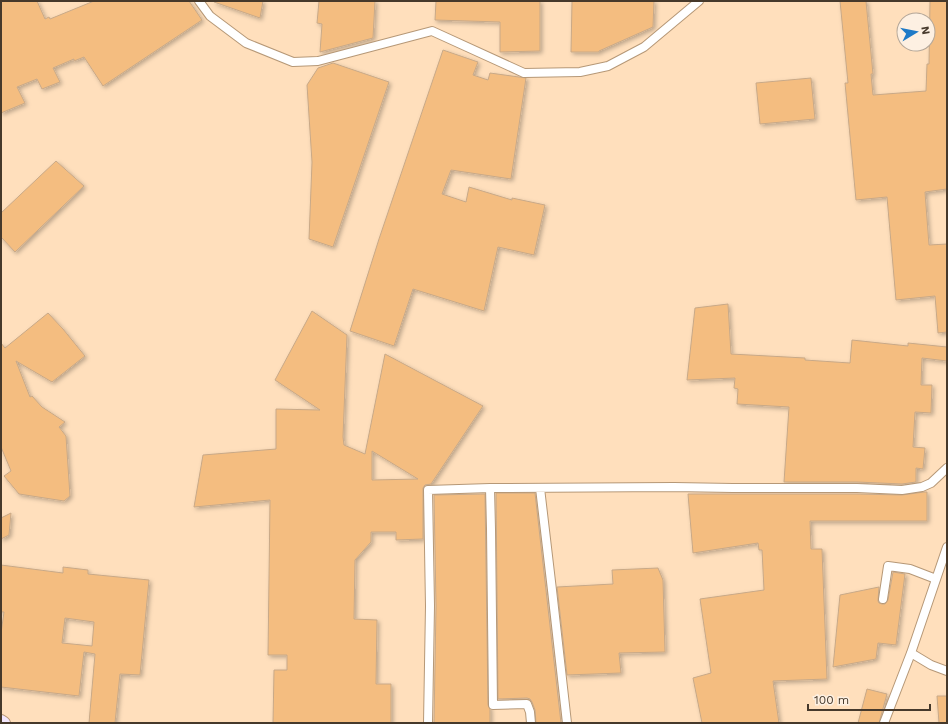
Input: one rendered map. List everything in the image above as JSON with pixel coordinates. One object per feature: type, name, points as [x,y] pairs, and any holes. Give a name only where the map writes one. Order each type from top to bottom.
[{"type":"street","points":[[198,1],[210,16],[246,43],[293,62],[318,61],[432,31],[524,73],[580,72],[608,66],[644,47],[699,1]]},
{"type":"street","points":[[428,723],[430,606],[428,490],[490,488],[674,487],[857,488],[902,490],[922,487],[931,483],[947,468]]},
{"type":"street","points":[[490,488],[493,705],[527,704],[530,712],[531,723]]},
{"type":"street","points":[[540,488],[566,723]]},
{"type":"street","points":[[884,723],[911,653],[947,547]]},
{"type":"street","points":[[883,599],[888,566],[910,569],[936,579]]},
{"type":"street","points":[[911,653],[931,665],[947,671]]},
{"type":"building","points":[[1,1],[37,1],[45,19],[49,17],[50,19],[94,1],[189,1],[202,20],[103,86],[84,57],[74,61],[74,59],[53,68],[60,82],[42,89],[37,79],[17,87],[25,103],[1,113]]},
{"type":"building","points":[[263,1],[260,18],[214,2]]},
{"type":"building","points":[[319,1],[375,1],[373,38],[320,52],[322,24],[317,23]]},
{"type":"building","points":[[436,1],[540,1],[540,51],[500,52],[500,22],[435,20]]},
{"type":"building","points":[[572,1],[654,1],[653,27],[599,52],[571,52]]},
{"type":"building","points":[[840,1],[866,1],[873,74],[871,74],[873,95],[926,91],[927,64],[929,64],[929,52],[936,52],[936,12],[930,12],[930,1],[947,1],[947,189],[925,192],[929,245],[947,244],[947,332],[938,333],[935,296],[896,300],[887,197],[856,200],[845,83],[848,83]]},
{"type":"building","points":[[443,50],[478,62],[473,75],[488,80],[490,73],[526,78],[511,179],[451,170],[442,194],[466,202],[469,187],[512,200],[512,198],[545,205],[534,255],[498,247],[484,311],[413,289],[394,346],[350,331],[379,239]]},
{"type":"building","points":[[333,63],[389,82],[333,247],[309,239],[312,162],[307,85],[318,68]]},
{"type":"building","points":[[811,78],[815,119],[760,124],[756,83]]},
{"type":"building","points":[[56,161],[84,186],[15,252],[1,237],[1,213]]},
{"type":"building","points":[[728,304],[731,354],[805,358],[805,360],[850,363],[852,340],[908,346],[908,343],[947,347],[947,361],[922,358],[921,385],[932,385],[931,413],[915,412],[913,447],[925,448],[923,469],[916,468],[916,482],[902,484],[857,482],[784,482],[789,407],[737,404],[738,389],[734,388],[735,378],[687,380],[695,308]]},
{"type":"building","points":[[312,311],[347,335],[343,437],[344,445],[365,454],[385,354],[483,406],[431,484],[425,485],[423,488],[423,539],[396,540],[396,532],[371,532],[371,542],[355,560],[354,619],[377,620],[376,684],[391,684],[391,723],[273,723],[274,670],[287,670],[287,655],[268,655],[270,500],[194,507],[203,455],[276,449],[276,409],[320,410],[275,380]],"holes":[[[372,451],[418,479],[372,480]]]},
{"type":"building","points":[[48,313],[85,356],[52,382],[16,361],[30,397],[32,396],[42,407],[65,422],[59,427],[66,436],[70,496],[64,501],[19,494],[4,476],[11,471],[1,447],[1,343],[5,348]]},
{"type":"building","points":[[927,492],[927,521],[810,521],[811,549],[822,549],[827,679],[773,681],[779,723],[702,723],[693,678],[711,673],[700,599],[764,590],[762,550],[759,550],[758,543],[693,553],[688,494],[902,495]]},
{"type":"building","points":[[496,493],[535,493],[561,723],[536,723],[535,710],[530,699],[498,699]]},
{"type":"building","points":[[485,494],[488,705],[490,709],[490,723],[434,723],[436,606],[434,495]]},
{"type":"building","points":[[11,513],[9,535],[1,539],[1,518]]},
{"type":"building","points":[[1,565],[63,573],[63,567],[88,570],[88,574],[149,580],[140,675],[120,674],[115,723],[89,723],[95,654],[84,652],[79,696],[1,687],[1,633],[4,612],[1,612]],"holes":[[[65,618],[94,622],[92,646],[62,643]]]},
{"type":"building","points":[[658,568],[663,580],[665,652],[619,653],[621,673],[567,675],[557,587],[613,584],[612,570]]},
{"type":"building","points":[[893,572],[905,574],[896,645],[878,643],[876,659],[833,667],[840,595],[879,587],[878,601],[879,603],[885,604],[888,600]]},
{"type":"building","points":[[867,689],[887,694],[879,723],[858,723]]},
{"type":"building","points":[[937,696],[947,696],[947,723],[939,723]]}]
